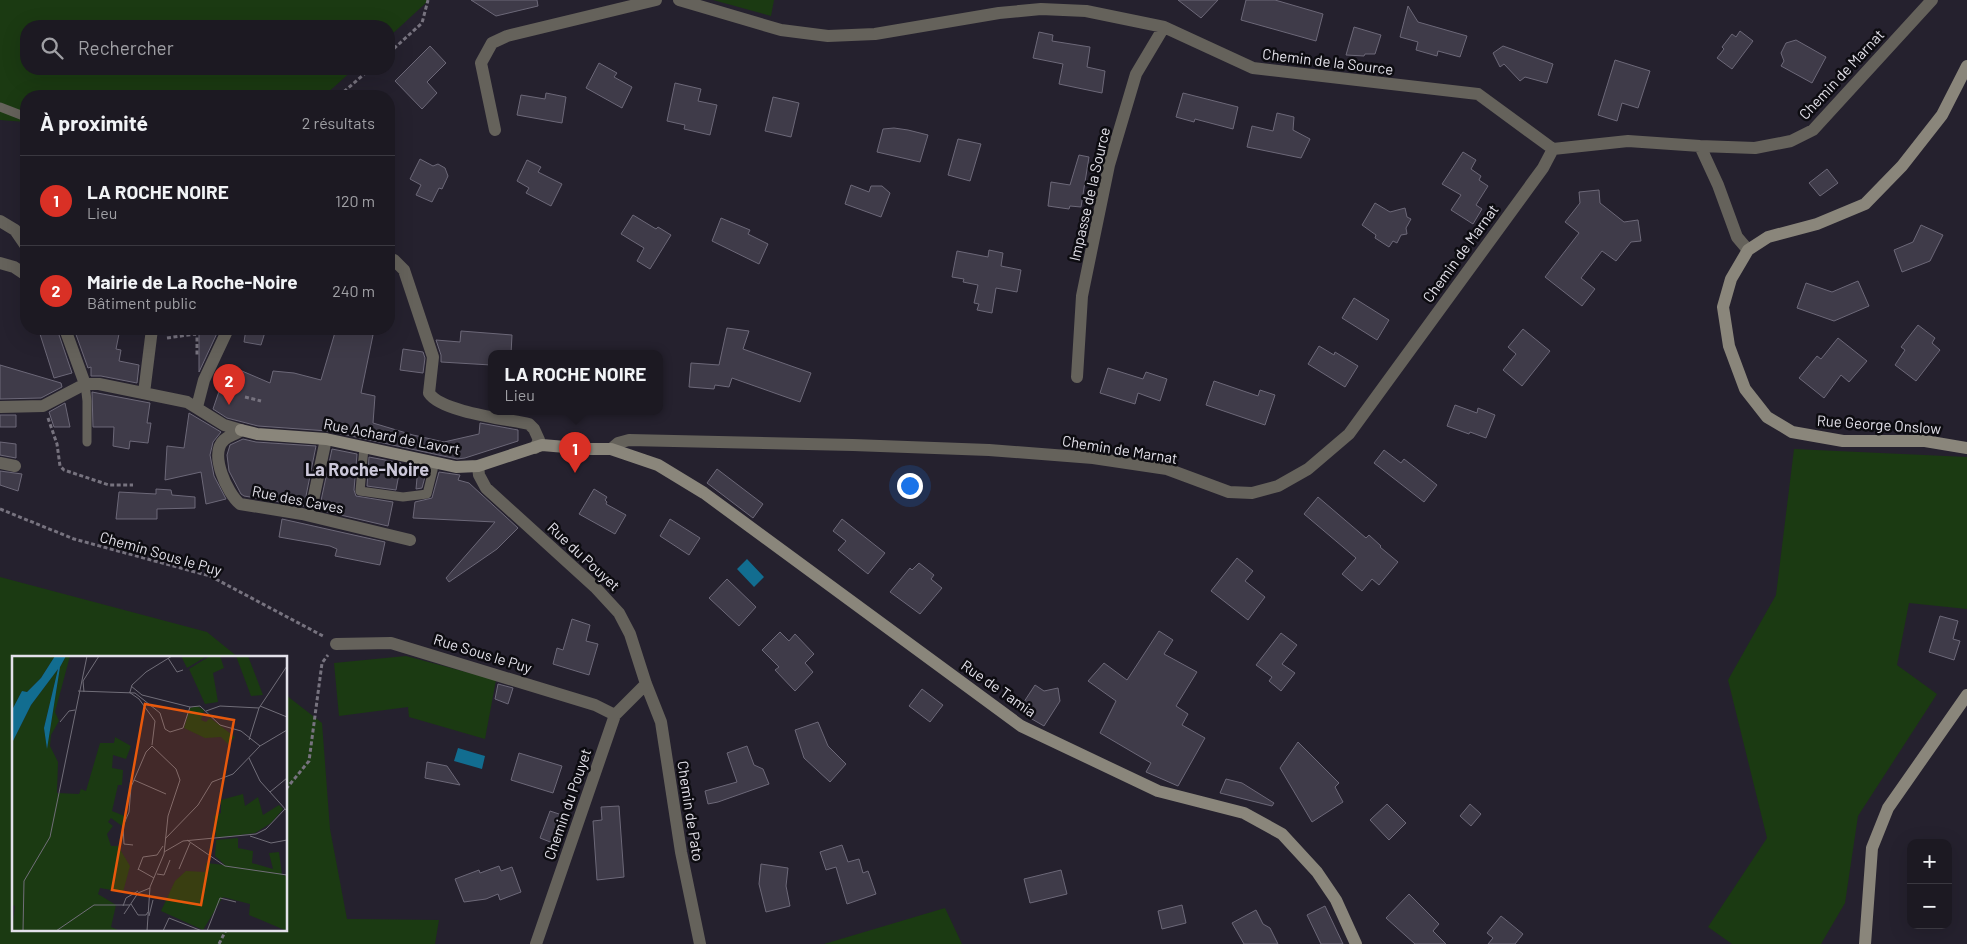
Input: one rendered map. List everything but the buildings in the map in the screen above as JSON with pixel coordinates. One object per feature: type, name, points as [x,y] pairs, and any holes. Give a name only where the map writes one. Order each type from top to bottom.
[{"type":"street","points":[[495,130],[481,63],[492,43],[507,36],[656,0]]},
{"type":"street","name":"Chemin de la Source","points":[[679,0],[781,30],[828,36],[875,34],[999,13],[1041,9],[1086,11],[1164,27],[1253,68],[1478,94],[1553,150]]},
{"type":"street","name":"Chemin de Marnat","points":[[611,449],[618,442],[629,440],[989,450],[1093,458],[1167,469],[1230,492],[1252,493],[1278,486],[1308,469],[1349,434],[1543,168],[1553,150],[1628,141],[1755,148],[1791,141],[1813,130],[1932,0]]},
{"type":"street","name":"Impasse de la Source","points":[[1077,377],[1082,296],[1109,165],[1136,74],[1164,27]]},
{"type":"street","name":"Rue George Onslow","points":[[1967,66],[1942,115],[1902,166],[1865,204],[1817,224],[1768,237],[1748,250],[1732,279],[1723,307],[1729,346],[1745,389],[1767,417],[1792,432],[1842,441],[1925,441],[1967,448]]},
{"type":"street","points":[[1700,146],[1718,185],[1737,237],[1748,250]]},
{"type":"street","points":[[0,221],[15,230],[20,237]]},
{"type":"street","points":[[395,261],[404,270],[433,357],[429,394],[432,398],[449,408],[529,424],[534,429],[539,440],[535,448]]},
{"type":"street","points":[[0,263],[20,271]]},
{"type":"street","points":[[67,335],[85,384]]},
{"type":"street","points":[[144,393],[151,335]]},
{"type":"street","points":[[197,407],[204,380],[224,335]]},
{"type":"street","points":[[0,407],[43,406],[85,384],[99,384],[177,399],[197,407],[224,425],[241,430]]},
{"type":"street","name":"Rue Achard de Lavort","points":[[241,430],[257,434],[326,439],[456,467],[478,466],[535,448]]},
{"type":"street","name":"Rue des Caves","points":[[241,430],[223,441],[218,450],[218,462],[233,498],[240,504],[302,514],[410,540]]},
{"type":"street","points":[[312,505],[326,439]]},
{"type":"street","name":"Rue de Tamia","points":[[535,448],[542,445],[611,449],[658,465],[704,493],[1021,726],[1158,791],[1244,813],[1282,834],[1316,872],[1336,900],[1356,944]]},
{"type":"street","points":[[0,463],[15,466]]},
{"type":"street","name":"Rue du Pouyet","points":[[478,466],[479,475],[486,488],[595,587],[619,613],[630,634],[646,684]]},
{"type":"street","name":"Rue Sous le Puy","points":[[336,644],[391,643],[595,705],[615,715]]},
{"type":"street","name":"Chemin du Pouyet","points":[[536,944],[615,715],[646,684]]},
{"type":"street","name":"Chemin de Pato","points":[[646,684],[661,722],[680,852],[700,944]]},
{"type":"street","points":[[1865,944],[1872,848],[1888,808],[1967,695]]},
{"type":"lane","points":[[0,107],[20,115]]},
{"type":"lane","points":[[85,384],[88,400],[87,442]]},
{"type":"lane","points":[[364,448],[360,491],[403,498],[427,494],[435,462]]},
{"type":"path","points":[[395,48],[422,24],[428,0]]},
{"type":"path","points":[[346,90],[363,75]]},
{"type":"path","points":[[167,338],[188,335]]},
{"type":"path","points":[[196,335],[197,357]]},
{"type":"path","points":[[245,397],[260,401]]},
{"type":"path","points":[[43,406],[56,444],[60,466],[64,470],[109,485],[133,485]]},
{"type":"path","name":"Chemin Sous le Puy","points":[[0,509],[74,539],[210,576],[336,644]]},
{"type":"path","points":[[288,787],[309,761],[322,663],[336,644]]},
{"type":"path","points":[[218,944],[225,932]]},
{"type":"green space","points":[[0,0],[429,0],[395,31],[395,20],[20,20],[20,75],[347,75],[331,90],[20,90],[20,122],[0,120]]},
{"type":"green space","points":[[713,0],[774,0],[771,16]]},
{"type":"green space","points":[[1794,449],[1967,457],[1967,609],[1909,603],[1897,665],[1937,694],[1858,816],[1845,903],[1821,944],[1732,944],[1708,927],[1767,838],[1728,680],[1776,595]]},
{"type":"green space","points":[[0,577],[207,632],[237,656],[12,656],[12,932],[288,932],[288,697],[322,723],[330,829],[347,919],[439,920],[435,944],[0,944]]},
{"type":"green space","points":[[406,656],[496,680],[485,739],[409,717],[408,707],[339,716],[334,663]]},
{"type":"green space","points":[[945,908],[962,944],[824,944]]},
{"type":"water","points":[[747,559],[764,577],[754,587],[737,569]]},
{"type":"water","points":[[458,748],[485,756],[482,769],[454,761]]},
{"type":"place","name":"Mairie de La Roche-Noire","points":[[229,405]]},
{"type":"place","name":"LA ROCHE NOIRE","points":[[575,473]]},
{"type":"district","name":"La Roche-Noire","points":[[367,469]]}]
